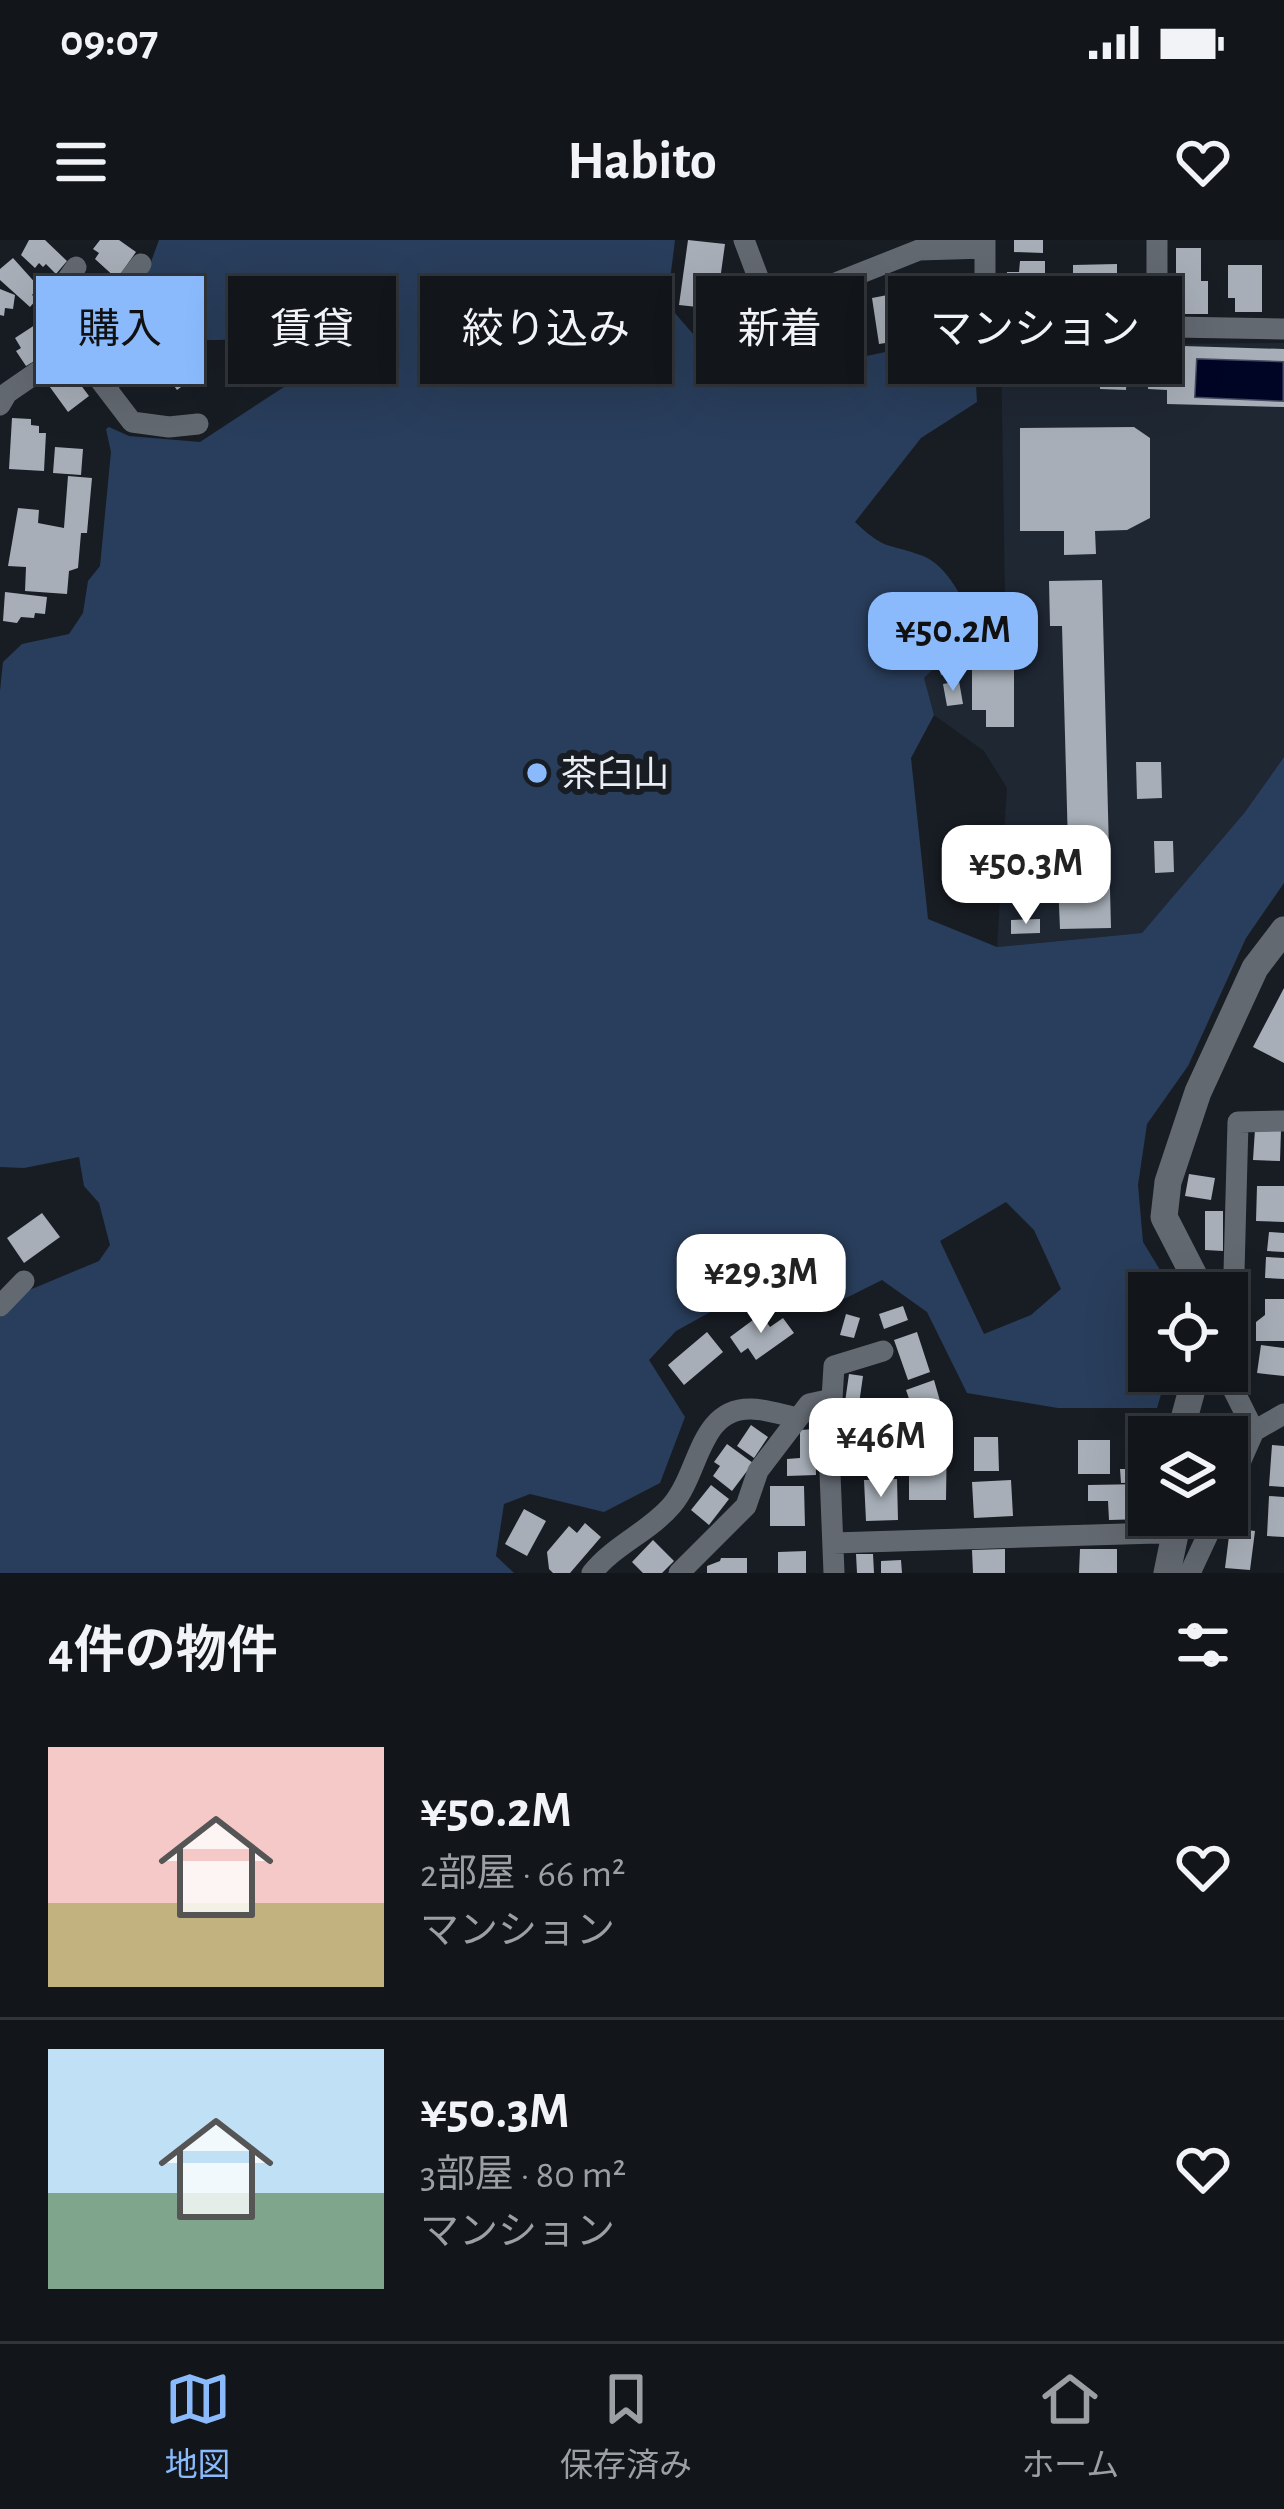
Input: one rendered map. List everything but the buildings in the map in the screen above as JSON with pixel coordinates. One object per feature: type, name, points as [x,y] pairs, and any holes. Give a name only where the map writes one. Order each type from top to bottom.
[{"type":"street","points":[[744,240],[770,309],[920,250],[985,244],[985,276]]},
{"type":"street","points":[[1157,240],[1157,276]]},
{"type":"street","points":[[131,276],[141,264]]},
{"type":"street","points":[[68,276],[76,266]]},
{"type":"street","points":[[1182,328],[1284,329]]},
{"type":"street","points":[[0,406],[7,393],[36,373]]},
{"type":"street","points":[[104,384],[132,422],[169,428],[198,424]]},
{"type":"street","points":[[1192,1272],[1164,1217],[1168,1182],[1198,1092],[1226,1030],[1255,968],[1284,930]]},
{"type":"street","points":[[1254,1431],[1232,1385],[1238,1122],[1284,1121]]},
{"type":"street","points":[[0,1306],[24,1281]]},
{"type":"street","points":[[834,1573],[830,1448],[834,1366],[884,1352]]},
{"type":"street","points":[[679,1573],[746,1506],[758,1471],[808,1404],[832,1399]]},
{"type":"street","points":[[592,1573],[608,1553],[668,1510],[689,1482],[709,1427],[730,1412],[752,1408],[798,1418]]},
{"type":"street","points":[[1248,1445],[1254,1431],[1284,1414]]},
{"type":"street","points":[[830,1448],[876,1421]]},
{"type":"street","points":[[833,1543],[1128,1534]]},
{"type":"street","points":[[1167,1573],[1175,1536]]},
{"type":"street","points":[[1190,1573],[1207,1536]]},
{"type":"shaded area","points":[[159,240],[675,240],[670,276],[420,276],[420,384],[672,384],[672,310],[696,337],[696,384],[864,384],[864,357],[888,351],[888,384],[976,384],[977,402],[921,438],[855,522],[881,542],[932,561],[948,576],[975,626],[924,678],[934,715],[911,758],[928,919],[997,947],[1142,933],[1245,812],[1284,757],[1284,883],[1246,938],[1188,1066],[1147,1124],[1138,1185],[1143,1242],[1161,1272],[1128,1272],[1128,1392],[1162,1392],[1157,1408],[1058,1408],[967,1393],[927,1312],[882,1280],[832,1305],[763,1283],[676,1331],[649,1360],[685,1417],[660,1483],[604,1512],[530,1494],[504,1504],[496,1556],[514,1573],[0,1573],[0,1317],[27,1291],[99,1261],[110,1245],[99,1203],[84,1186],[79,1157],[24,1168],[0,1167],[3,662],[22,644],[69,634],[83,613],[88,581],[100,566],[111,452],[106,429],[129,436],[200,442],[286,384],[396,384],[396,276],[228,276],[228,339],[204,339],[204,276],[146,276]],"holes":[[[1006,1202],[1034,1230],[1061,1289],[1031,1315],[984,1334],[940,1241]]]},
{"type":"shaded area","points":[[1284,343],[1284,757],[1245,812],[1142,933],[997,947],[1007,788],[984,751],[934,715],[923,678],[1005,596],[1002,384],[1182,384],[1182,344]]},
{"type":"shaded area","points":[[1196,358],[1284,361],[1284,402],[1194,398]]},
{"type":"place","name":"茶臼山","points":[[537,773]]}]
